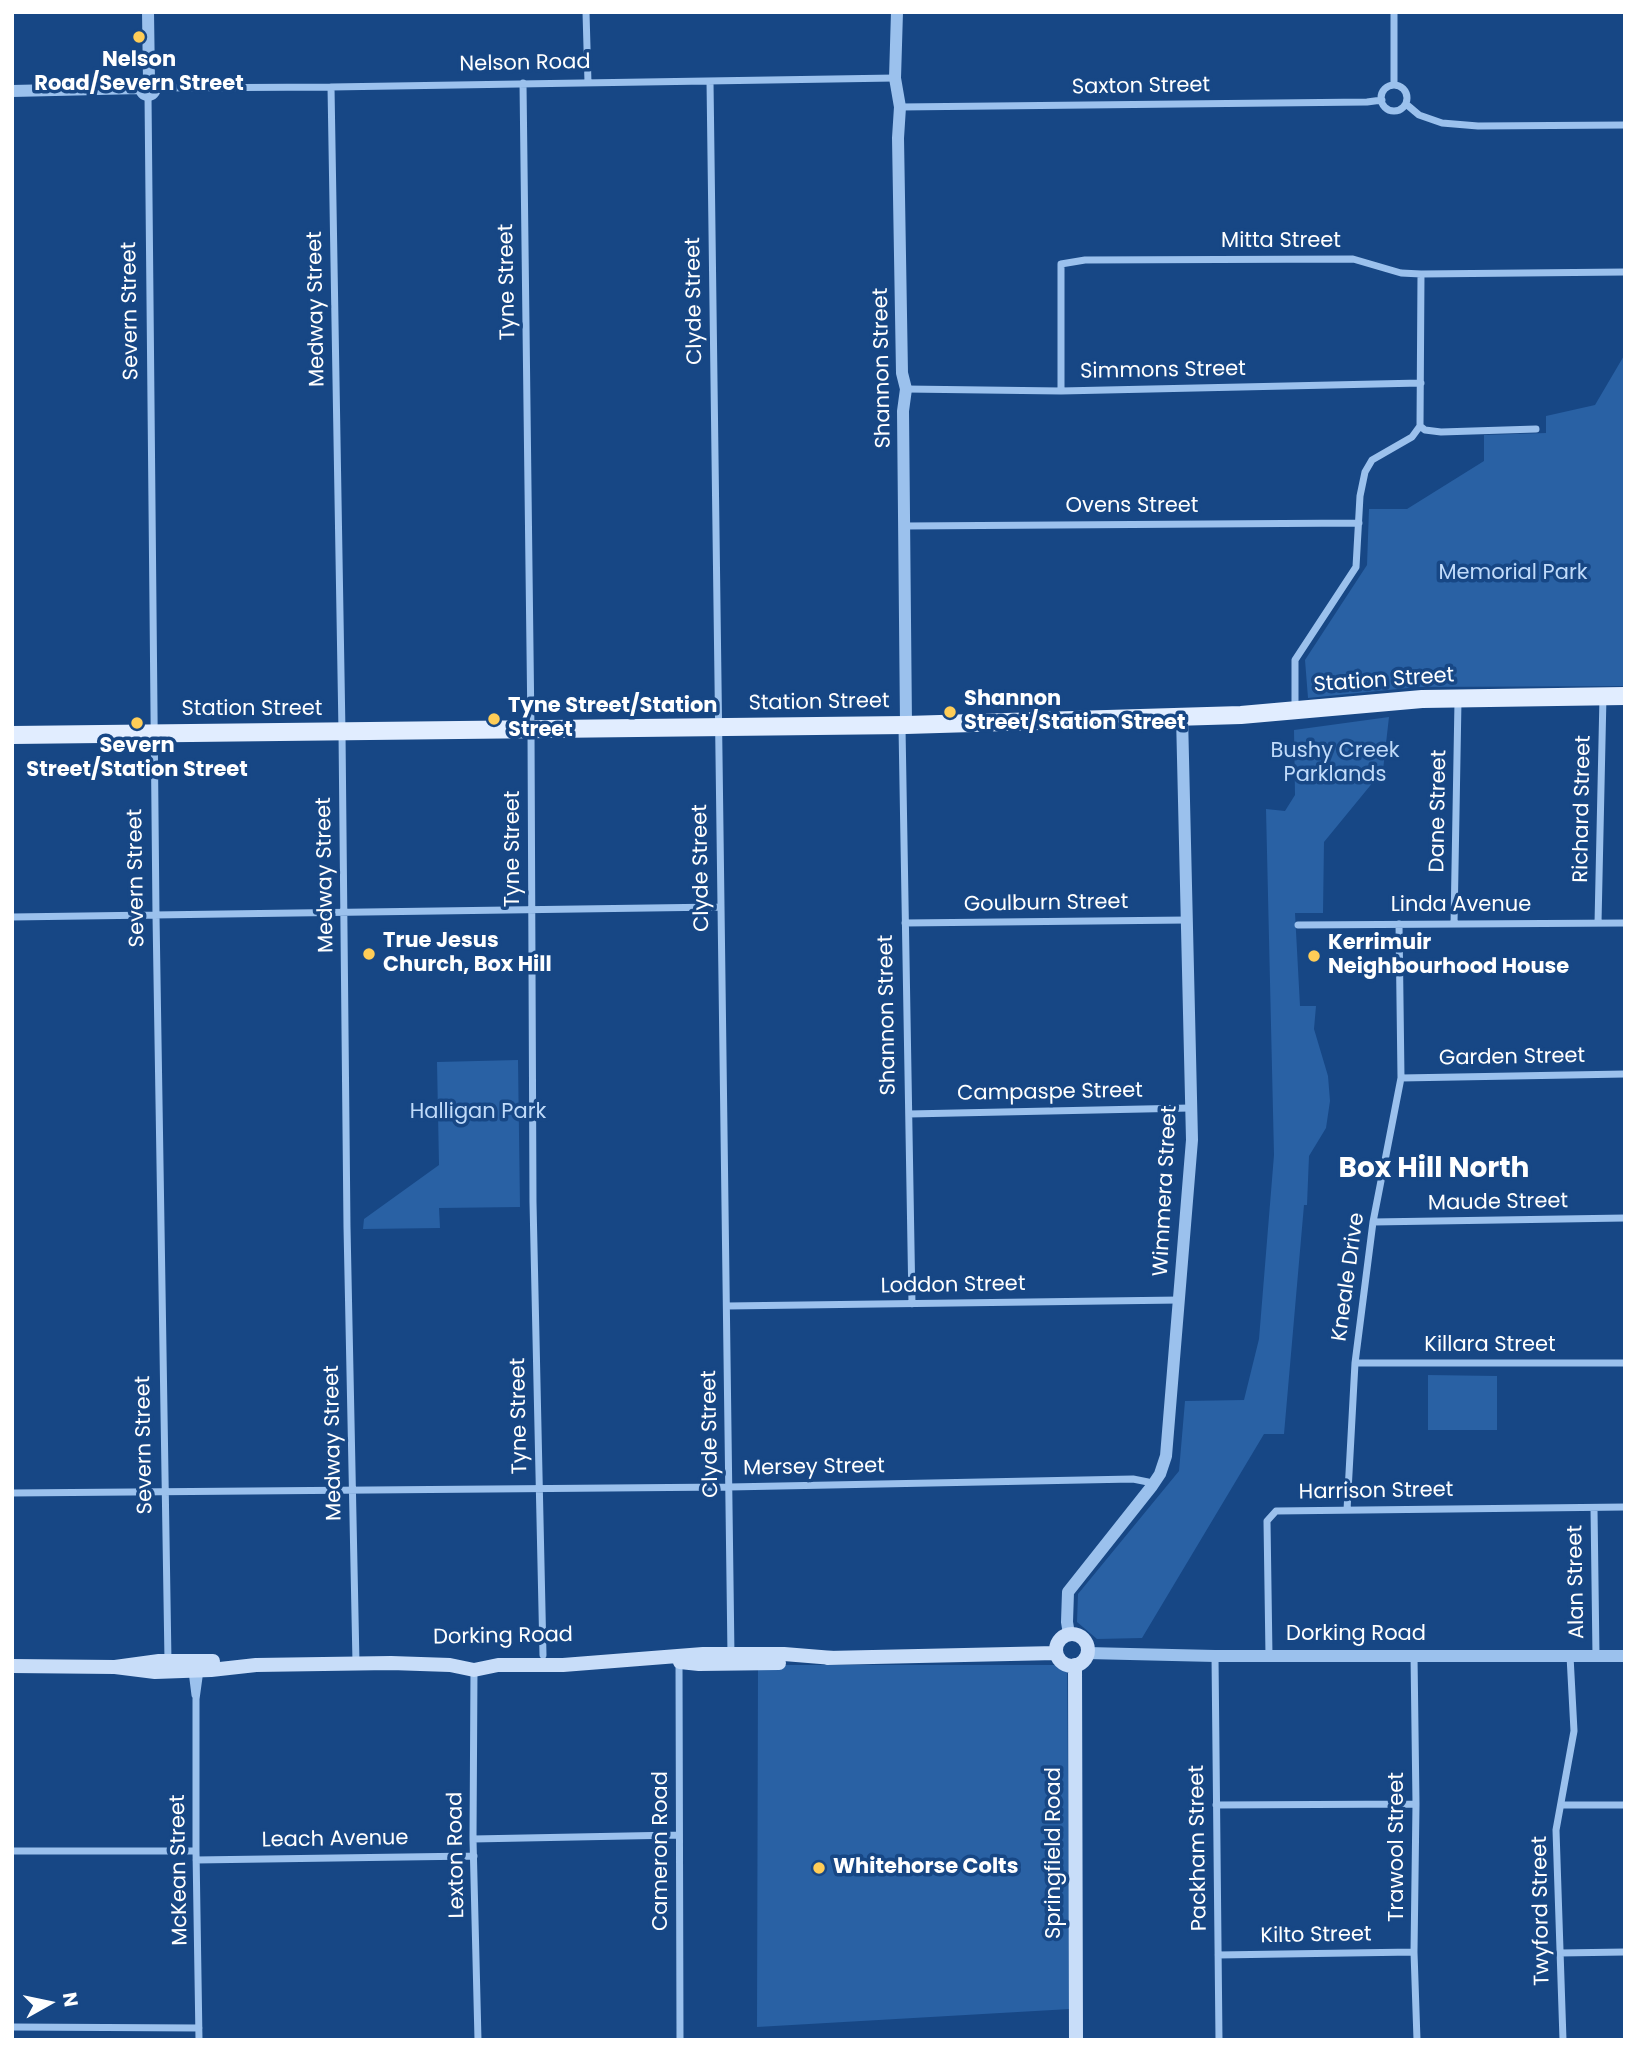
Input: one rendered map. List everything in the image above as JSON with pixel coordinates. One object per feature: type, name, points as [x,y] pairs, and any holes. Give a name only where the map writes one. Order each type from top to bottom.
[{"type":"main road","name":"Station Street","points":[[12,735],[904,725],[1241,715],[1422,698],[1625,696]]},
{"type":"main road","points":[[1069,1634],[1082,1637],[1087,1647],[1084,1659],[1075,1665],[1062,1662],[1056,1653],[1060,1639],[1069,1634]]},
{"type":"main road","name":"Dorking Road","points":[[679,1659],[699,1664],[781,1658],[1056,1653]]},
{"type":"main road","name":"Dorking Road","points":[[115,1667],[155,1672],[256,1665],[391,1663],[450,1665],[474,1670],[498,1665],[563,1665],[731,1654],[781,1658]]},
{"type":"main road","name":"Dorking Road","points":[[391,1663],[444,1656],[475,1660],[495,1656],[543,1655],[616,1660]]},
{"type":"main road","name":"Dorking Road","points":[[15,1667],[115,1667],[168,1661],[216,1661],[256,1665]]},
{"type":"main road","name":"Springfield Road","points":[[1075,1665],[1076,2040]]},
{"type":"street","name":"Severn Street","points":[[148,12],[156,915],[168,1661]]},
{"type":"street","points":[[586,12],[588,83]]},
{"type":"street","name":"Shannon Street","points":[[897,12],[898,56],[895,78],[900,107],[898,138],[902,373],[906,389],[903,411],[905,923],[912,1304]]},
{"type":"street","points":[[1394,12],[1394,85]]},
{"type":"street","name":"Nelson Road","points":[[12,91],[895,78]]},
{"type":"street","name":"Clyde Street","points":[[710,81],[731,1654]]},
{"type":"street","name":"Tyne Street","points":[[523,83],[531,730],[533,1202],[543,1655]]},
{"type":"street","points":[[1406,104],[1394,111],[1388,109],[1382,100],[1385,89],[1394,85],[1401,87],[1406,93],[1406,104],[1419,115],[1442,123],[1478,126],[1625,125]]},
{"type":"street","name":"Medway Street","points":[[331,87],[347,1241],[356,1663]]},
{"type":"street","name":"Saxton Street","points":[[900,107],[1382,100]]},
{"type":"street","name":"Mitta Street","points":[[1061,391],[1061,264],[1085,260],[1353,259],[1401,273],[1421,274],[1625,271]]},
{"type":"street","points":[[1295,710],[1295,660],[1356,567],[1365,472],[1371,460],[1412,436],[1420,426],[1421,274]]},
{"type":"street","name":"Simmons Street","points":[[906,389],[1061,391],[1421,383]]},
{"type":"street","points":[[1420,426],[1425,430],[1440,432],[1536,429]]},
{"type":"street","name":"Ovens Street","points":[[905,526],[1359,523]]},
{"type":"street","name":"Richard Street","points":[[1598,923],[1603,696]]},
{"type":"street","name":"Dane Street","points":[[1454,924],[1458,698]]},
{"type":"street","name":"Wimmera Street","points":[[1069,1634],[1068,1592],[1152,1486],[1160,1474],[1166,1456],[1192,1140],[1182,716]]},
{"type":"street","points":[[12,917],[720,907]]},
{"type":"street","name":"Goulburn Street","points":[[905,923],[1187,919]]},
{"type":"street","name":"Linda Avenue","points":[[1298,925],[1625,923]]},
{"type":"street","name":"Kneale Drive","points":[[1347,1510],[1355,1363],[1373,1222],[1401,1078],[1399,924]]},
{"type":"street","name":"Garden Street","points":[[1401,1078],[1625,1074]]},
{"type":"street","name":"Campaspe Street","points":[[909,1114],[1190,1108]]},
{"type":"street","name":"Maude Street","points":[[1373,1222],[1625,1219]]},
{"type":"street","name":"Loddon Street","points":[[727,1306],[1180,1300]]},
{"type":"street","name":"Killara Street","points":[[1355,1363],[1625,1363]]},
{"type":"street","name":"Mersey Street","points":[[12,1493],[729,1487],[1133,1479],[1148,1482],[1152,1486]]},
{"type":"street","name":"Harrison Street","points":[[1269,1656],[1267,1521],[1276,1511],[1625,1507]]},
{"type":"street","name":"Alan Street","points":[[1594,1508],[1595,1656]]},
{"type":"street","name":"Dorking Road","points":[[1087,1653],[1215,1656],[1625,1656]]},
{"type":"street","name":"Trawool Street","points":[[1414,1655],[1414,1952],[1418,2040]]},
{"type":"street","name":"Packham Street","points":[[1215,1656],[1219,2040]]},
{"type":"street","name":"Twyford Street","points":[[1563,2040],[1556,1830],[1574,1731],[1570,1656]]},
{"type":"street","name":"Cameron Road","points":[[679,1659],[680,2040]]},
{"type":"street","name":"McKean Street","points":[[196,1670],[199,2040]]},
{"type":"street","name":"Lexton Road","points":[[474,1670],[473,1839],[478,2040]]},
{"type":"street","points":[[1216,1805],[1416,1804]]},
{"type":"street","points":[[1562,1805],[1625,1805]]},
{"type":"street","points":[[473,1839],[678,1835]]},
{"type":"street","points":[[12,1851],[196,1851]]},
{"type":"street","name":"Leach Avenue","points":[[196,1860],[474,1856]]},
{"type":"street","name":"Kilto Street","points":[[1218,1955],[1414,1952]]},
{"type":"street","points":[[1560,1953],[1625,1952]]},
{"type":"street","points":[[12,2027],[199,2028]]},
{"type":"green space","name":"Memorial Park","points":[[1625,354],[1625,686],[1418,687],[1308,698],[1305,660],[1367,565],[1369,509],[1407,509],[1484,461],[1484,435],[1546,433],[1546,416],[1595,405]]},
{"type":"green space","name":"Bushy Creek Parklands","points":[[1389,717],[1383,770],[1324,842],[1323,913],[1295,913],[1300,1006],[1316,1006],[1314,1029],[1328,1076],[1330,1101],[1326,1128],[1309,1156],[1307,1205],[1304,1205],[1284,1434],[1264,1434],[1142,1638],[1097,1639],[1077,1622],[1078,1594],[1179,1471],[1185,1401],[1244,1400],[1259,1339],[1274,1155],[1266,809],[1285,811],[1295,795],[1294,730]]},
{"type":"green space","name":"Halligan Park","points":[[518,1060],[520,1207],[439,1208],[440,1228],[363,1229],[364,1219],[439,1165],[437,1062]]},
{"type":"green space","points":[[1428,1375],[1497,1376],[1497,1430],[1428,1430]]},
{"type":"green space","points":[[758,1665],[1067,1665],[1070,2009],[757,2027]]},
{"type":"place","name":"Nelson Road/Severn Street","points":[[139,37]]},
{"type":"place","name":"Shannon Street/Station Street","points":[[950,712]]},
{"type":"place","name":"Tyne Street/Station Street","points":[[494,719]]},
{"type":"place","name":"Severn Street/Station Street","points":[[137,723]]},
{"type":"place","name":"True Jesus Church, Box Hill","points":[[369,954]]},
{"type":"place","name":"Kerrimuir Neighbourhood House","points":[[1314,956]]},
{"type":"place","name":"Whitehorse Colts","points":[[819,1868]]},
{"type":"district","name":"Box Hill North","points":[[1434,1170]]}]
